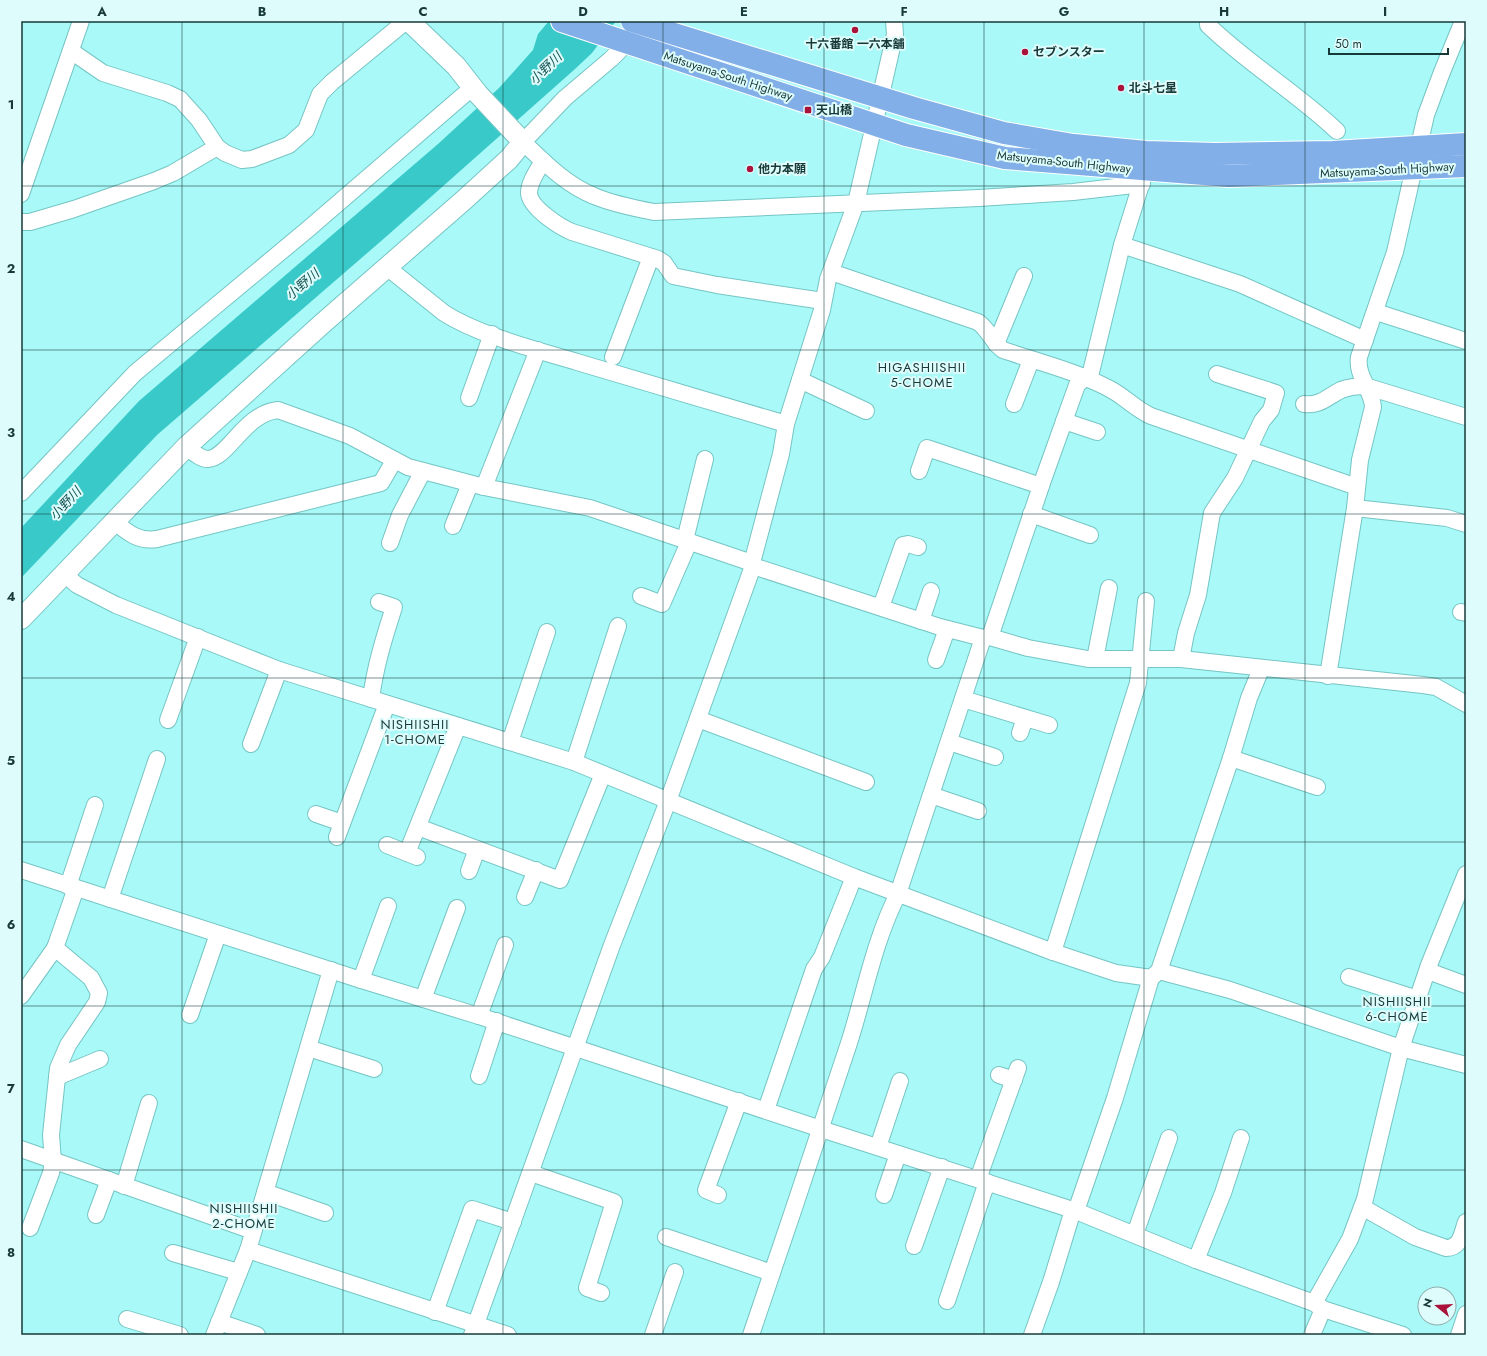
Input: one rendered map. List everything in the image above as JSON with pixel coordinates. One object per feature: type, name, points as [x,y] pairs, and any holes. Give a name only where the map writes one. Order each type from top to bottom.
[{"type":"highway","name":"Matsuyama-South Highway","points":[[562,21],[906,135],[1005,158],[1145,168],[1229,176],[1466,166]]},
{"type":"highway","name":"Matsuyama-South Highway","points":[[640,22],[880,98],[1004,133],[1073,145],[1145,168],[1215,154],[1317,152],[1466,144]]},
{"type":"street","points":[[21,191],[81,21]]},
{"type":"street","points":[[71,51],[103,74],[167,93],[180,99],[199,120],[218,147],[225,153],[242,160],[252,159],[289,145],[306,130],[320,94],[332,82],[408,21],[456,66],[476,91],[520,139],[543,161],[571,183],[593,196],[623,206],[654,212],[1050,194],[1145,168]]},
{"type":"street","points":[[474,1330],[612,945],[668,801],[753,564],[781,454],[786,424],[831,272],[856,203],[895,34],[894,21]]},
{"type":"street","points":[[1208,21],[1208,25],[1230,46],[1312,107],[1337,131]]},
{"type":"street","points":[[1328,676],[1355,508],[1360,460],[1373,407],[1358,364],[1395,252],[1418,147],[1434,93],[1464,21]]},
{"type":"street","points":[[21,619],[186,447],[323,322],[388,268],[503,164],[520,139],[566,98],[640,22]]},
{"type":"street","points":[[21,494],[135,373],[476,91]]},
{"type":"street","points":[[21,222],[30,222],[74,209],[160,179],[218,147]]},
{"type":"street","points":[[543,161],[532,183],[529,193],[532,201],[548,218],[559,226],[572,232],[651,257],[664,263],[674,276],[680,278],[823,301]]},
{"type":"street","points":[[751,1335],[855,1025],[875,950],[887,916],[898,894],[963,699],[987,638],[1077,385],[1091,372],[1122,245],[1145,168]]},
{"type":"street","points":[[1122,245],[1240,284],[1365,340]]},
{"type":"street","points":[[613,357],[651,257]]},
{"type":"street","points":[[388,268],[452,318],[492,334],[538,350],[786,424]]},
{"type":"street","points":[[831,272],[978,322],[984,326],[996,344],[1003,350],[1110,388],[1141,412],[1357,487]]},
{"type":"street","points":[[996,344],[1024,276]]},
{"type":"street","points":[[1376,312],[1466,341]]},
{"type":"street","points":[[469,398],[492,334]]},
{"type":"street","points":[[453,526],[477,486],[538,350]]},
{"type":"street","points":[[1014,404],[1031,360]]},
{"type":"street","points":[[1181,659],[1186,634],[1198,595],[1212,513],[1235,478],[1262,421],[1271,410],[1276,393],[1217,374]]},
{"type":"street","points":[[800,380],[866,411]]},
{"type":"street","points":[[1304,404],[1317,404],[1342,390],[1354,386],[1365,386],[1466,416]]},
{"type":"street","points":[[186,447],[199,456],[208,459],[218,455],[255,419],[267,411],[278,410],[350,436],[394,461],[423,471],[477,486],[590,508],[947,629],[1028,648],[1095,659],[1181,659],[1261,669],[1436,687],[1466,704]]},
{"type":"street","points":[[1064,421],[1097,432]]},
{"type":"street","points":[[919,472],[927,448],[1041,486]]},
{"type":"street","points":[[641,596],[662,604],[687,541],[704,459]]},
{"type":"street","points":[[115,522],[132,536],[149,540],[157,539],[381,483],[394,461]]},
{"type":"street","points":[[390,543],[400,515],[423,471]]},
{"type":"street","points":[[1355,508],[1447,518],[1466,524]]},
{"type":"street","points":[[1031,514],[1090,535]]},
{"type":"street","points":[[881,607],[903,545],[908,544],[918,547]]},
{"type":"street","points":[[64,574],[77,585],[116,605],[279,670],[574,762],[854,877],[1053,952],[1116,973],[1155,975],[1230,990],[1401,1048],[1466,1065]]},
{"type":"street","points":[[1095,659],[1109,588]]},
{"type":"street","points":[[921,621],[931,591]]},
{"type":"street","points":[[1053,952],[1138,683],[1146,601]]},
{"type":"street","points":[[371,699],[379,653],[394,607],[379,602]]},
{"type":"street","points":[[574,762],[618,626]]},
{"type":"street","points":[[936,660],[947,629]]},
{"type":"street","points":[[510,742],[547,632]]},
{"type":"street","points":[[168,720],[198,637]]},
{"type":"street","points":[[1032,1335],[1231,758],[1249,698],[1261,669]]},
{"type":"street","points":[[251,744],[279,670]]},
{"type":"street","points":[[963,699],[1022,725],[1049,725]]},
{"type":"street","points":[[316,814],[339,830],[387,704]]},
{"type":"street","points":[[698,719],[866,782]]},
{"type":"street","points":[[387,845],[413,855],[418,827],[458,726]]},
{"type":"street","points":[[949,742],[995,757]]},
{"type":"street","points":[[1231,758],[1317,787]]},
{"type":"street","points":[[110,899],[157,759]]},
{"type":"street","points":[[418,827],[560,880],[603,774]]},
{"type":"street","points":[[931,795],[978,812]]},
{"type":"street","points":[[21,996],[55,948],[95,805]]},
{"type":"street","points":[[469,870],[477,849]]},
{"type":"street","points":[[21,870],[361,980],[479,1016],[821,1129],[1075,1210],[1196,1260],[1319,1306],[1403,1335]]},
{"type":"street","points":[[525,897],[536,870]]},
{"type":"street","points":[[1312,1335],[1319,1306],[1350,1239],[1362,1207],[1401,1048],[1428,971],[1466,874]]},
{"type":"street","points":[[766,1110],[814,969],[822,957],[854,877]]},
{"type":"street","points":[[361,980],[388,906]]},
{"type":"street","points":[[423,999],[457,908]]},
{"type":"street","points":[[190,1015],[218,934]]},
{"type":"street","points":[[479,1016],[504,945]]},
{"type":"street","points":[[30,1228],[51,1173],[53,1161],[51,1135],[57,1077],[64,1052],[97,1002],[99,993],[91,978],[55,948]]},
{"type":"street","points":[[257,1335],[217,1328],[248,1250],[331,970]]},
{"type":"street","points":[[1428,971],[1466,985]]},
{"type":"street","points":[[1349,977],[1418,999]]},
{"type":"street","points":[[479,1076],[497,1022]]},
{"type":"street","points":[[308,1048],[374,1069]]},
{"type":"street","points":[[57,1077],[100,1060]]},
{"type":"street","points":[[947,1301],[982,1180],[1010,1074]]},
{"type":"street","points":[[878,1147],[900,1081]]},
{"type":"street","points":[[718,1195],[706,1190],[739,1101]]},
{"type":"street","points":[[124,1186],[149,1103]]},
{"type":"street","points":[[1135,1234],[1169,1138]]},
{"type":"street","points":[[1196,1260],[1223,1193],[1241,1138]]},
{"type":"street","points":[[21,1149],[253,1231]]},
{"type":"street","points":[[884,1195],[898,1154]]},
{"type":"street","points":[[914,1246],[942,1168]]},
{"type":"street","points":[[531,1173],[614,1202],[587,1288],[602,1293]]},
{"type":"street","points":[[96,1215],[109,1180]]},
{"type":"street","points":[[265,1192],[325,1213]]},
{"type":"street","points":[[1362,1207],[1415,1237],[1446,1248],[1451,1248],[1457,1245],[1466,1222]]},
{"type":"street","points":[[435,1312],[472,1209],[513,1222]]},
{"type":"street","points":[[666,1237],[772,1273]]},
{"type":"street","points":[[248,1250],[435,1312],[474,1330],[508,1335]]},
{"type":"street","points":[[173,1253],[238,1272]]},
{"type":"street","points":[[653,1335],[675,1272]]},
{"type":"street","points":[[1459,1335],[1466,1314]]},
{"type":"street","points":[[127,1319],[180,1335]]},
{"type":"water","name":"小野川","points":[[549,21],[616,21],[592,53],[575,69],[388,235],[157,435],[21,578],[21,528],[139,401],[438,144],[499,88],[533,50],[538,34]]},
{"type":"place","name":"十六番館 一六本舗","points":[[855,30]]},
{"type":"place","name":"セブンスター","points":[[1025,52]]},
{"type":"place","name":"北斗七星","points":[[1121,88]]},
{"type":"place","name":"天山橋","points":[[808,110]]},
{"type":"place","name":"他力本願","points":[[750,169]]},
{"type":"district","name":"HIGASHIISHII 5-CHOME","points":[[922,374]]},
{"type":"district","name":"NISHIISHII 1-CHOME","points":[[415,732]]},
{"type":"district","name":"NISHIISHII 6-CHOME","points":[[1397,1008]]},
{"type":"district","name":"NISHIISHII 2-CHOME","points":[[244,1216]]}]
